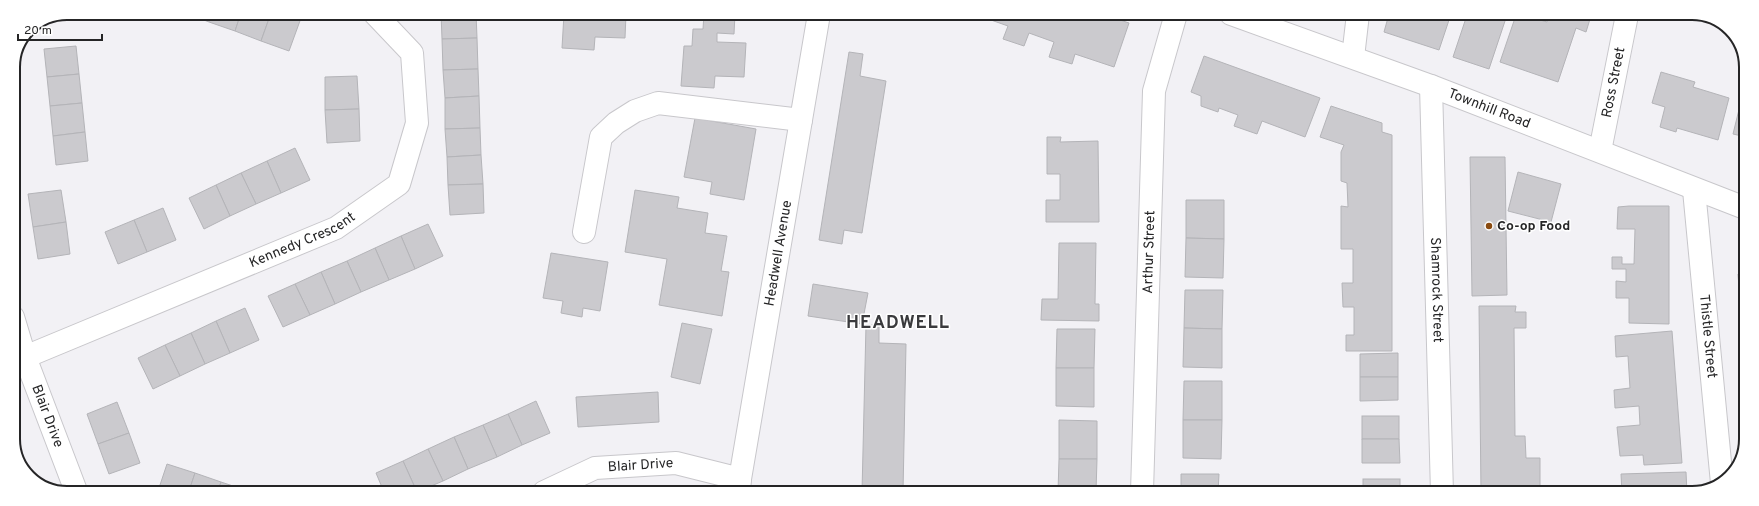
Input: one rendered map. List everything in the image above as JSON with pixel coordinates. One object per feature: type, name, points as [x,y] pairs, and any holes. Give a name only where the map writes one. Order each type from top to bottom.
[{"type":"street","name":"Kennedy Crescent","points":[[24,357],[336,228],[399,184],[417,123],[412,53],[381,20]]},
{"type":"street","name":"Headwell Avenue","points":[[739,485],[818,20]]},
{"type":"street","name":"Arthur Street","points":[[1142,486],[1154,91],[1174,20]]},
{"type":"street","name":"Townhill Road","points":[[1248,20],[1431,86],[1600,151],[1694,190],[1739,206]]},
{"type":"street","points":[[1353,57],[1357,20]]},
{"type":"street","name":"Ross Street","points":[[1600,151],[1626,20]]},
{"type":"street","name":"Shamrock Street","points":[[1431,86],[1442,486]]},
{"type":"street","points":[[584,232],[601,137],[635,111],[658,104],[801,120]]},
{"type":"street","name":"Thistle Street","points":[[1694,190],[1721,476]]},
{"type":"street","name":"Blair Drive","points":[[20,342],[24,357],[74,486]]},
{"type":"street","name":"Blair Drive","points":[[557,486],[595,468],[676,464],[739,485]]},
{"type":"building","points":[[210,20],[239,20],[235,31],[209,22]]},
{"type":"building","points":[[239,20],[268,20],[261,41],[235,31]]},
{"type":"building","points":[[268,20],[300,20],[289,51],[261,41]]},
{"type":"building","points":[[441,20],[476,20],[477,38],[442,39]]},
{"type":"building","points":[[564,20],[626,20],[625,38],[595,37],[594,50],[562,48]]},
{"type":"building","points":[[704,20],[735,20],[734,34],[717,33],[717,42],[746,43],[744,77],[715,76],[714,88],[681,86],[684,46],[692,46],[693,29],[703,29]]},
{"type":"building","points":[[991,20],[1120,20],[1129,23],[1114,67],[1075,54],[1072,64],[1049,57],[1054,42],[1029,33],[1024,46],[1003,39],[1008,26]]},
{"type":"building","points":[[1387,20],[1449,20],[1439,50],[1384,32]]},
{"type":"building","points":[[1465,20],[1505,20],[1489,69],[1453,57]]},
{"type":"building","points":[[1514,20],[1540,20],[1547,22],[1548,20],[1590,20],[1586,32],[1576,28],[1558,82],[1500,62]]},
{"type":"building","points":[[477,38],[478,69],[443,70],[442,39]]},
{"type":"building","points":[[76,46],[79,74],[47,77],[44,49]]},
{"type":"building","points":[[849,52],[863,54],[860,76],[886,81],[862,233],[844,230],[842,244],[819,240]]},
{"type":"building","points":[[1204,56],[1320,98],[1305,137],[1262,121],[1257,134],[1234,126],[1238,115],[1219,108],[1218,112],[1201,106],[1201,96],[1191,92]]},
{"type":"building","points":[[478,69],[479,96],[445,98],[443,70]]},
{"type":"building","points":[[1661,72],[1695,82],[1693,87],[1729,98],[1718,140],[1677,128],[1676,132],[1660,127],[1665,107],[1652,103]]},
{"type":"building","points":[[79,74],[82,103],[50,106],[47,77]]},
{"type":"building","points":[[357,76],[359,109],[325,110],[325,77]]},
{"type":"building","points":[[479,96],[480,128],[445,129],[445,98]]},
{"type":"building","points":[[82,103],[85,132],[53,136],[50,106]]},
{"type":"building","points":[[1331,106],[1382,123],[1382,132],[1392,135],[1392,351],[1346,351],[1346,335],[1354,335],[1354,307],[1343,307],[1342,283],[1353,283],[1353,249],[1341,249],[1341,206],[1348,207],[1347,183],[1341,181],[1341,152],[1344,145],[1320,137]]},
{"type":"building","points":[[359,109],[360,141],[327,143],[325,110]]},
{"type":"building","points":[[1739,110],[1739,135],[1733,134]]},
{"type":"building","points":[[695,118],[756,129],[744,200],[710,194],[712,182],[684,177]]},
{"type":"building","points":[[480,128],[481,155],[447,157],[445,129]]},
{"type":"building","points":[[85,132],[88,161],[56,165],[53,136]]},
{"type":"building","points":[[1047,137],[1061,137],[1060,142],[1098,141],[1099,222],[1046,222],[1046,200],[1060,200],[1060,174],[1047,174]]},
{"type":"building","points":[[295,148],[310,180],[281,193],[267,161]]},
{"type":"building","points":[[481,155],[483,184],[448,185],[447,157]]},
{"type":"building","name":"Co-op Food","points":[[1470,157],[1505,157],[1507,295],[1472,296]]},
{"type":"building","points":[[267,161],[281,193],[256,204],[241,173]]},
{"type":"building","points":[[1518,172],[1561,184],[1551,222],[1508,211]]},
{"type":"building","points":[[241,173],[256,204],[230,216],[216,185]]},
{"type":"building","points":[[483,184],[484,213],[450,215],[448,185]]},
{"type":"building","points":[[216,185],[230,216],[204,229],[189,198]]},
{"type":"building","points":[[61,190],[66,222],[33,227],[28,194]]},
{"type":"building","points":[[635,190],[679,197],[677,208],[708,213],[705,233],[727,236],[721,271],[729,272],[722,316],[659,305],[667,259],[625,252]]},
{"type":"building","points":[[1186,200],[1224,200],[1224,239],[1186,238]]},
{"type":"building","points":[[1669,206],[1669,324],[1629,323],[1629,298],[1616,298],[1616,281],[1626,282],[1626,269],[1612,269],[1612,257],[1622,257],[1622,264],[1634,264],[1635,229],[1617,229],[1618,207]]},
{"type":"building","points":[[163,208],[176,240],[147,252],[134,220]]},
{"type":"building","points":[[134,220],[147,252],[118,264],[105,232]]},
{"type":"building","points":[[66,222],[70,254],[38,259],[33,227]]},
{"type":"building","points":[[428,224],[443,256],[415,269],[401,236]]},
{"type":"building","points":[[401,236],[415,269],[389,280],[375,248]]},
{"type":"building","points":[[1186,238],[1224,239],[1223,278],[1185,277]]},
{"type":"building","points":[[1059,243],[1096,243],[1095,304],[1099,304],[1099,321],[1041,320],[1042,299],[1058,299]]},
{"type":"building","points":[[375,248],[389,280],[361,292],[347,261]]},
{"type":"building","points":[[551,253],[608,262],[600,311],[583,308],[582,317],[561,313],[563,301],[543,298]]},
{"type":"building","points":[[347,261],[361,292],[335,304],[321,272]]},
{"type":"building","points":[[321,272],[335,304],[310,315],[295,284]]},
{"type":"building","points":[[295,284],[310,315],[283,327],[268,296]]},
{"type":"building","points":[[813,284],[868,293],[862,324],[808,316]]},
{"type":"building","points":[[1185,290],[1223,290],[1222,329],[1184,328]]},
{"type":"building","points":[[1479,306],[1516,306],[1515,312],[1526,312],[1526,328],[1514,328],[1515,436],[1525,436],[1526,458],[1540,458],[1540,486],[1481,486]]},
{"type":"building","points":[[245,308],[259,340],[230,353],[216,321]]},
{"type":"building","points":[[216,321],[230,353],[205,364],[191,333]]},
{"type":"building","points":[[682,323],[712,329],[700,384],[671,377]]},
{"type":"building","points":[[866,325],[879,325],[879,343],[906,344],[903,486],[862,486]]},
{"type":"building","points":[[1184,328],[1222,329],[1222,368],[1183,367]]},
{"type":"building","points":[[1057,329],[1095,329],[1094,368],[1056,368]]},
{"type":"building","points":[[1672,331],[1682,463],[1644,465],[1643,455],[1620,456],[1617,427],[1640,425],[1639,406],[1615,408],[1614,390],[1630,388],[1628,356],[1616,357],[1615,336]]},
{"type":"building","points":[[191,333],[205,364],[180,376],[165,345]]},
{"type":"building","points":[[165,345],[180,376],[153,389],[138,358]]},
{"type":"building","points":[[1398,353],[1398,377],[1360,377],[1360,354]]},
{"type":"building","points":[[1056,368],[1094,368],[1094,407],[1056,406]]},
{"type":"building","points":[[1360,377],[1398,377],[1398,400],[1360,401]]},
{"type":"building","points":[[1184,381],[1222,381],[1222,420],[1183,420]]},
{"type":"building","points":[[658,392],[659,422],[578,427],[576,397]]},
{"type":"building","points":[[536,401],[550,433],[522,445],[508,414]]},
{"type":"building","points":[[117,402],[129,433],[98,444],[87,414]]},
{"type":"building","points":[[508,414],[522,445],[497,457],[483,425]]},
{"type":"building","points":[[1362,416],[1399,416],[1399,439],[1362,439]]},
{"type":"building","points":[[1059,420],[1097,421],[1097,459],[1059,459]]},
{"type":"building","points":[[1183,420],[1222,420],[1221,459],[1183,458]]},
{"type":"building","points":[[483,425],[497,457],[468,469],[454,437]]},
{"type":"building","points":[[129,433],[140,463],[109,474],[98,444]]},
{"type":"building","points":[[454,437],[468,469],[443,481],[428,449]]},
{"type":"building","points":[[1362,439],[1399,439],[1400,463],[1362,463]]},
{"type":"building","points":[[428,449],[443,481],[431,486],[414,486],[403,461]]},
{"type":"building","points":[[1059,459],[1097,459],[1096,486],[1058,486]]},
{"type":"building","points":[[403,461],[414,486],[381,486],[376,473]]},
{"type":"building","points":[[167,464],[195,473],[191,486],[160,486]]},
{"type":"building","points":[[1686,472],[1687,486],[1622,486],[1621,474]]},
{"type":"building","points":[[195,473],[221,482],[220,486],[191,486]]},
{"type":"building","points":[[1181,474],[1219,474],[1218,486],[1181,486]]},
{"type":"building","points":[[1363,479],[1400,479],[1400,486],[1363,486]]},
{"type":"building","points":[[221,482],[233,486],[220,486]]},
{"type":"place","name":"Co-op Food","points":[[1489,226]]},
{"type":"district","name":"HEADWELL","points":[[898,323]]}]
